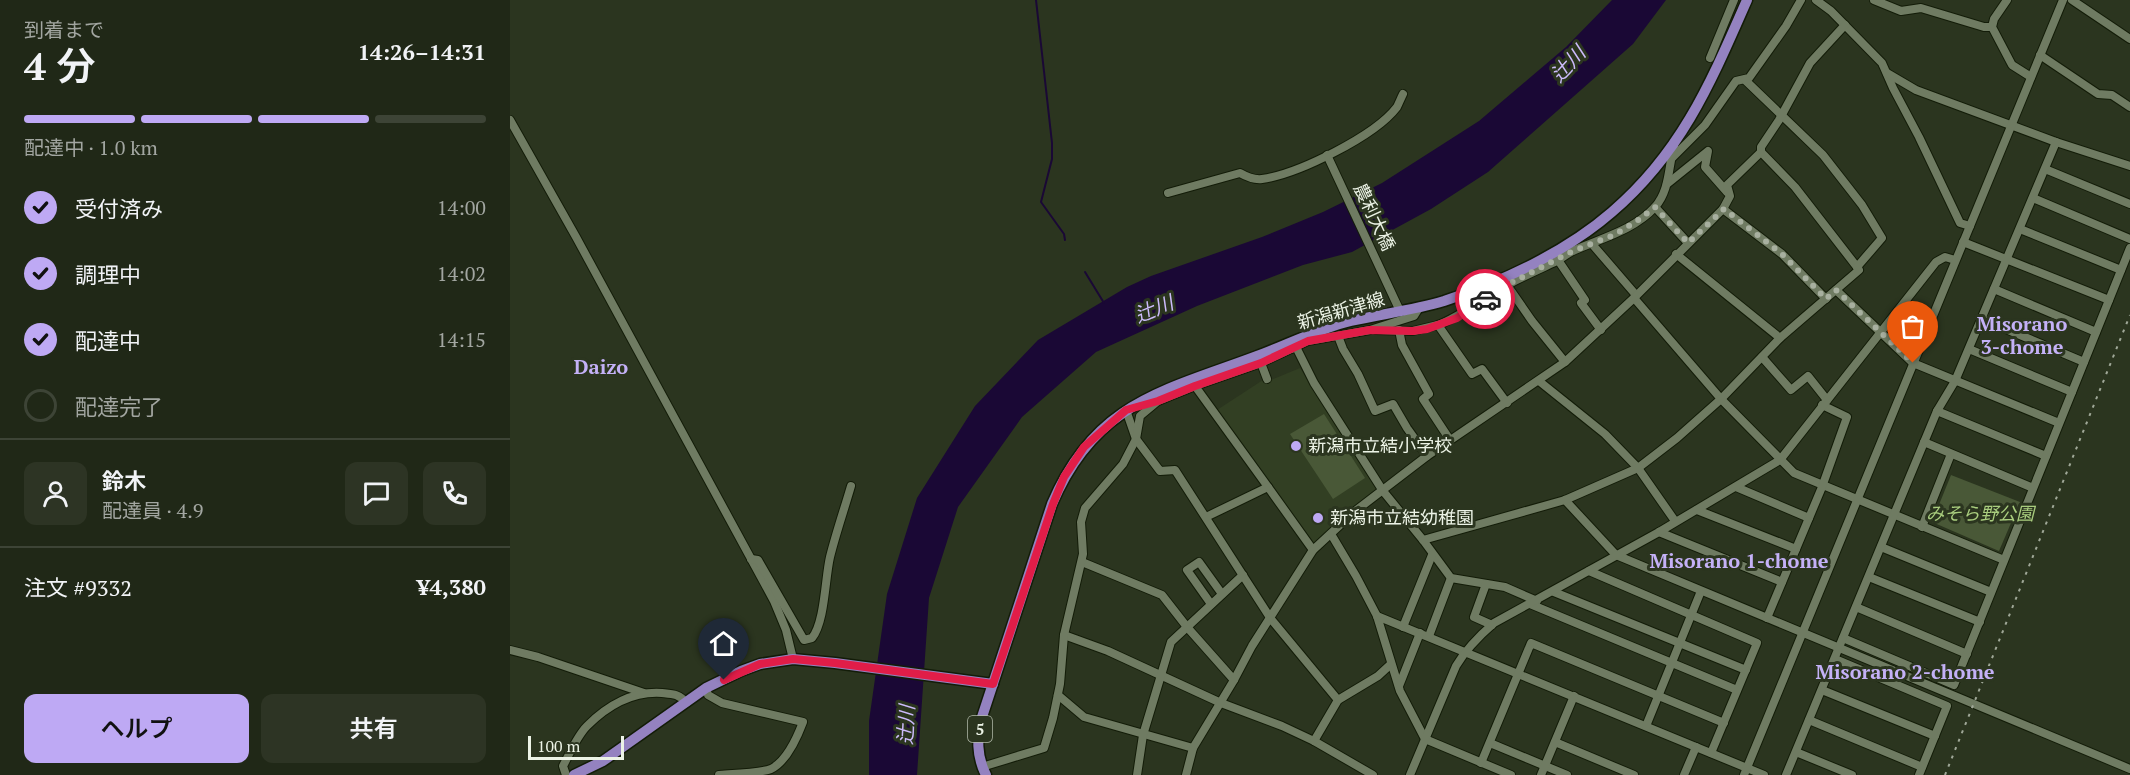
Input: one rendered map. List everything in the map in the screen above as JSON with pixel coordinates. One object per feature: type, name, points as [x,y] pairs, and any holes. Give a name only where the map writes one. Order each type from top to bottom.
[{"type":"main road","name":"新潟新津線","points":[[993,684],[1053,504],[1064,477],[1084,447],[1126,410],[1158,392],[1261,359],[1319,331],[1350,321],[1419,308],[1485,286],[1548,255],[1580,236],[1612,212],[1641,184],[1675,144],[1714,76],[1747,0]]},
{"type":"main road","points":[[574,775],[603,761],[706,688],[760,664],[793,659],[993,684]]},
{"type":"main road","name":"5","points":[[987,771],[978,747],[978,734],[993,684]]},
{"type":"street","points":[[1710,58],[1734,0]]},
{"type":"street","points":[[1670,160],[1705,125],[1736,81],[1745,81],[1749,78],[1786,26],[1801,0]]},
{"type":"street","points":[[1816,0],[1831,11],[1882,63],[1960,223],[1970,226]]},
{"type":"street","points":[[1874,0],[1901,11],[1921,8],[1973,24],[1992,27]]},
{"type":"street","points":[[2007,0],[1994,19],[1992,27],[2012,65],[2031,77]]},
{"type":"street","points":[[1745,771],[2063,0]]},
{"type":"street","points":[[2072,0],[2130,39]]},
{"type":"street","points":[[1186,775],[1193,748],[1252,646],[1313,550],[1354,512],[1428,456],[1565,362],[1601,330],[1724,209],[1730,195],[1727,185],[1761,152],[1761,147],[1782,115],[1810,63],[1845,25]]},
{"type":"street","points":[[2040,55],[2098,94],[2112,95],[2130,107]]},
{"type":"street","points":[[1887,73],[1916,90],[2056,142],[2130,166]]},
{"type":"street","points":[[1745,81],[1823,155],[1862,205],[1882,238],[1857,267]]},
{"type":"street","points":[[1168,193],[1240,174],[1248,178],[1261,179],[1329,159],[1386,117],[1398,106],[1402,94]]},
{"type":"street","points":[[510,120],[582,247],[774,601],[786,630],[793,659]]},
{"type":"street","points":[[1786,775],[1937,411],[1955,381],[2056,142]]},
{"type":"street","points":[[1338,700],[1271,619],[1175,470],[1160,471],[1136,438],[1126,410],[1158,401],[1308,341],[1370,330],[1427,329],[1457,318],[1507,285],[1573,251],[1614,235],[1655,207],[1667,184],[1675,144]]},
{"type":"street","points":[[1667,184],[1708,151],[1705,167],[1730,195]]},
{"type":"street","points":[[1423,540],[1565,500],[1638,468],[1677,438],[1721,399],[1780,338],[1859,270],[1795,187],[1761,152]]},
{"type":"street","name":"農利大橋","points":[[1329,159],[1400,311]]},
{"type":"street","points":[[2045,169],[2130,204]]},
{"type":"street","points":[[2033,198],[2130,240]]},
{"type":"street","points":[[1655,207],[1688,243]]},
{"type":"street","points":[[1724,209],[1782,254],[1826,299]]},
{"type":"street","points":[[2020,229],[2121,270]]},
{"type":"street","points":[[1963,242],[2109,300]]},
{"type":"street","points":[[1592,244],[1721,399],[1794,473],[1822,487],[2004,560]]},
{"type":"street","points":[[1843,638],[1954,685],[2130,248]]},
{"type":"street","points":[[1676,254],[1780,338]]},
{"type":"street","points":[[1410,775],[1456,666],[1465,651],[1492,625],[1659,532],[1780,460],[1936,262],[1945,257],[1955,260]]},
{"type":"street","points":[[1558,260],[1585,300],[1581,303],[1601,330]]},
{"type":"street","points":[[1507,285],[1565,362]]},
{"type":"street","points":[[1994,289],[2096,332]]},
{"type":"street","points":[[1836,290],[1913,363],[2059,423]]},
{"type":"street","points":[[1370,330],[1414,316],[1419,308]]},
{"type":"street","points":[[1982,319],[2084,362]]},
{"type":"street","points":[[1387,323],[1427,329]]},
{"type":"street","points":[[1438,325],[1472,374],[1482,369],[1506,404]]},
{"type":"street","points":[[1399,330],[1402,345],[1429,394],[1423,399],[1450,440]]},
{"type":"street","points":[[1308,341],[1319,331]]},
{"type":"street","points":[[1338,336],[1376,411],[1393,404],[1428,456]]},
{"type":"street","points":[[1296,346],[1314,383],[1383,491],[1451,578],[1505,587],[1533,603],[1737,690]]},
{"type":"street","points":[[1969,349],[2072,392]]},
{"type":"street","points":[[1762,357],[1791,390],[1808,376],[1825,403],[1847,417],[1822,487],[1767,618]]},
{"type":"street","points":[[1261,359],[1267,379]]},
{"type":"street","points":[[1539,381],[1605,434],[1638,468],[1675,521]]},
{"type":"street","points":[[1195,386],[1313,550]]},
{"type":"street","points":[[987,771],[1044,748],[1058,695],[1064,635],[1082,561],[1081,522],[1085,508],[1124,464],[1136,438],[1140,416],[1158,401]]},
{"type":"street","points":[[1937,411],[2046,456]]},
{"type":"street","points":[[1924,442],[2033,488]]},
{"type":"street","points":[[1922,527],[1951,454]]},
{"type":"street","points":[[751,558],[758,560],[766,572],[804,640],[812,638],[819,624],[829,560],[851,486]]},
{"type":"street","points":[[1206,517],[1268,487]]},
{"type":"street","points":[[1736,487],[1809,518]]},
{"type":"street","points":[[1565,500],[1616,555],[2130,769]]},
{"type":"street","points":[[1697,510],[1796,549]]},
{"type":"street","points":[[1659,532],[1782,582]]},
{"type":"street","points":[[1331,534],[1377,616],[1399,686],[1425,740],[1511,775]]},
{"type":"street","points":[[1881,547],[1991,592]]},
{"type":"street","points":[[1403,627],[1432,555]]},
{"type":"street","points":[[1082,561],[1162,594],[1187,627],[1234,680]]},
{"type":"street","points":[[1211,604],[1187,570],[1199,562],[1222,594]]},
{"type":"street","points":[[1589,571],[1757,643],[1711,753]]},
{"type":"street","points":[[1137,775],[1143,735],[1171,642],[1243,575]]},
{"type":"street","points":[[1869,577],[1980,622]]},
{"type":"street","points":[[1399,686],[1451,578]]},
{"type":"street","points":[[1486,584],[1474,617],[1492,625]]},
{"type":"street","points":[[1646,726],[1701,591]]},
{"type":"street","points":[[1554,592],[1746,669]]},
{"type":"street","points":[[1856,607],[1967,654]]},
{"type":"street","points":[[1377,616],[1711,753],[1745,771],[1764,775]]},
{"type":"street","points":[[1064,635],[1108,651],[1221,703],[1282,726],[1314,741],[1373,775]]},
{"type":"street","points":[[1481,763],[1531,643],[1724,723]]},
{"type":"street","points":[[510,650],[538,657],[645,693]]},
{"type":"street","points":[[1809,720],[1921,771],[1947,706],[1834,659]]},
{"type":"street","points":[[1314,741],[1338,700],[1378,676],[1391,664]]},
{"type":"street","points":[[706,688],[708,695],[722,703],[803,722],[795,743],[786,756],[771,769],[719,775]]},
{"type":"street","points":[[1822,690],[1935,736]]},
{"type":"street","points":[[566,775],[563,766],[586,727],[621,700],[645,693],[677,695],[686,703]]},
{"type":"street","points":[[1058,695],[1084,717],[1193,748]]},
{"type":"street","points":[[1541,775],[1574,696]]},
{"type":"street","points":[[1555,742],[1634,775]]},
{"type":"street","points":[[1490,743],[1567,775]]},
{"type":"street","points":[[1684,775],[1696,747]]},
{"type":"street","points":[[1796,752],[1852,775]]},
{"type":"shaded area","name":"新潟市立結小学校","points":[[1300,368],[1378,489],[1313,546],[1217,410],[1263,380],[1271,380]]},
{"type":"green space","points":[[1324,414],[1365,478],[1333,499],[1290,434]]},
{"type":"green space","name":"みそら野公園","points":[[1951,475],[2020,502],[1999,551],[1932,522]]},
{"type":"water","name":"辻川","points":[[1612,0],[1666,0],[1633,44],[1488,172],[1431,209],[1352,252],[1303,265],[1197,306],[1096,352],[1022,417],[958,507],[929,598],[917,775],[869,775],[869,721],[887,594],[917,498],[975,406],[1038,340],[1127,287],[1151,276],[1262,237],[1323,212],[1382,183],[1479,121],[1566,47]]},
{"type":"waterway","points":[[1036,0],[1052,143],[1052,159],[1041,202],[1064,234],[1065,240]]},
{"type":"waterway","points":[[1085,272],[1104,303]]},
{"type":"railway","points":[[1945,775],[2130,315]]},
{"type":"way so far","points":[[1485,299],[1573,251],[1614,235],[1655,207],[1688,243],[1724,209],[1782,254],[1826,299],[1836,290],[1913,363]]},
{"type":"place","name":"新潟市立結小学校","points":[[1296,446]]},
{"type":"place","name":"新潟市立結幼稚園","points":[[1318,518]]},
{"type":"district","name":"Misorano 3-chome","points":[[2022,336]]},
{"type":"district","name":"Daizo","points":[[601,367]]},
{"type":"district","name":"Misorano 1-chome","points":[[1739,561]]},
{"type":"district","name":"Misorano 2-chome","points":[[1905,672]]},
{"type":"route","points":[[724,680],[760,664],[793,659],[993,684],[1064,477],[1084,447],[1126,410],[1158,401],[1261,363],[1308,341],[1370,330],[1427,329],[1457,318],[1485,299]]}]
